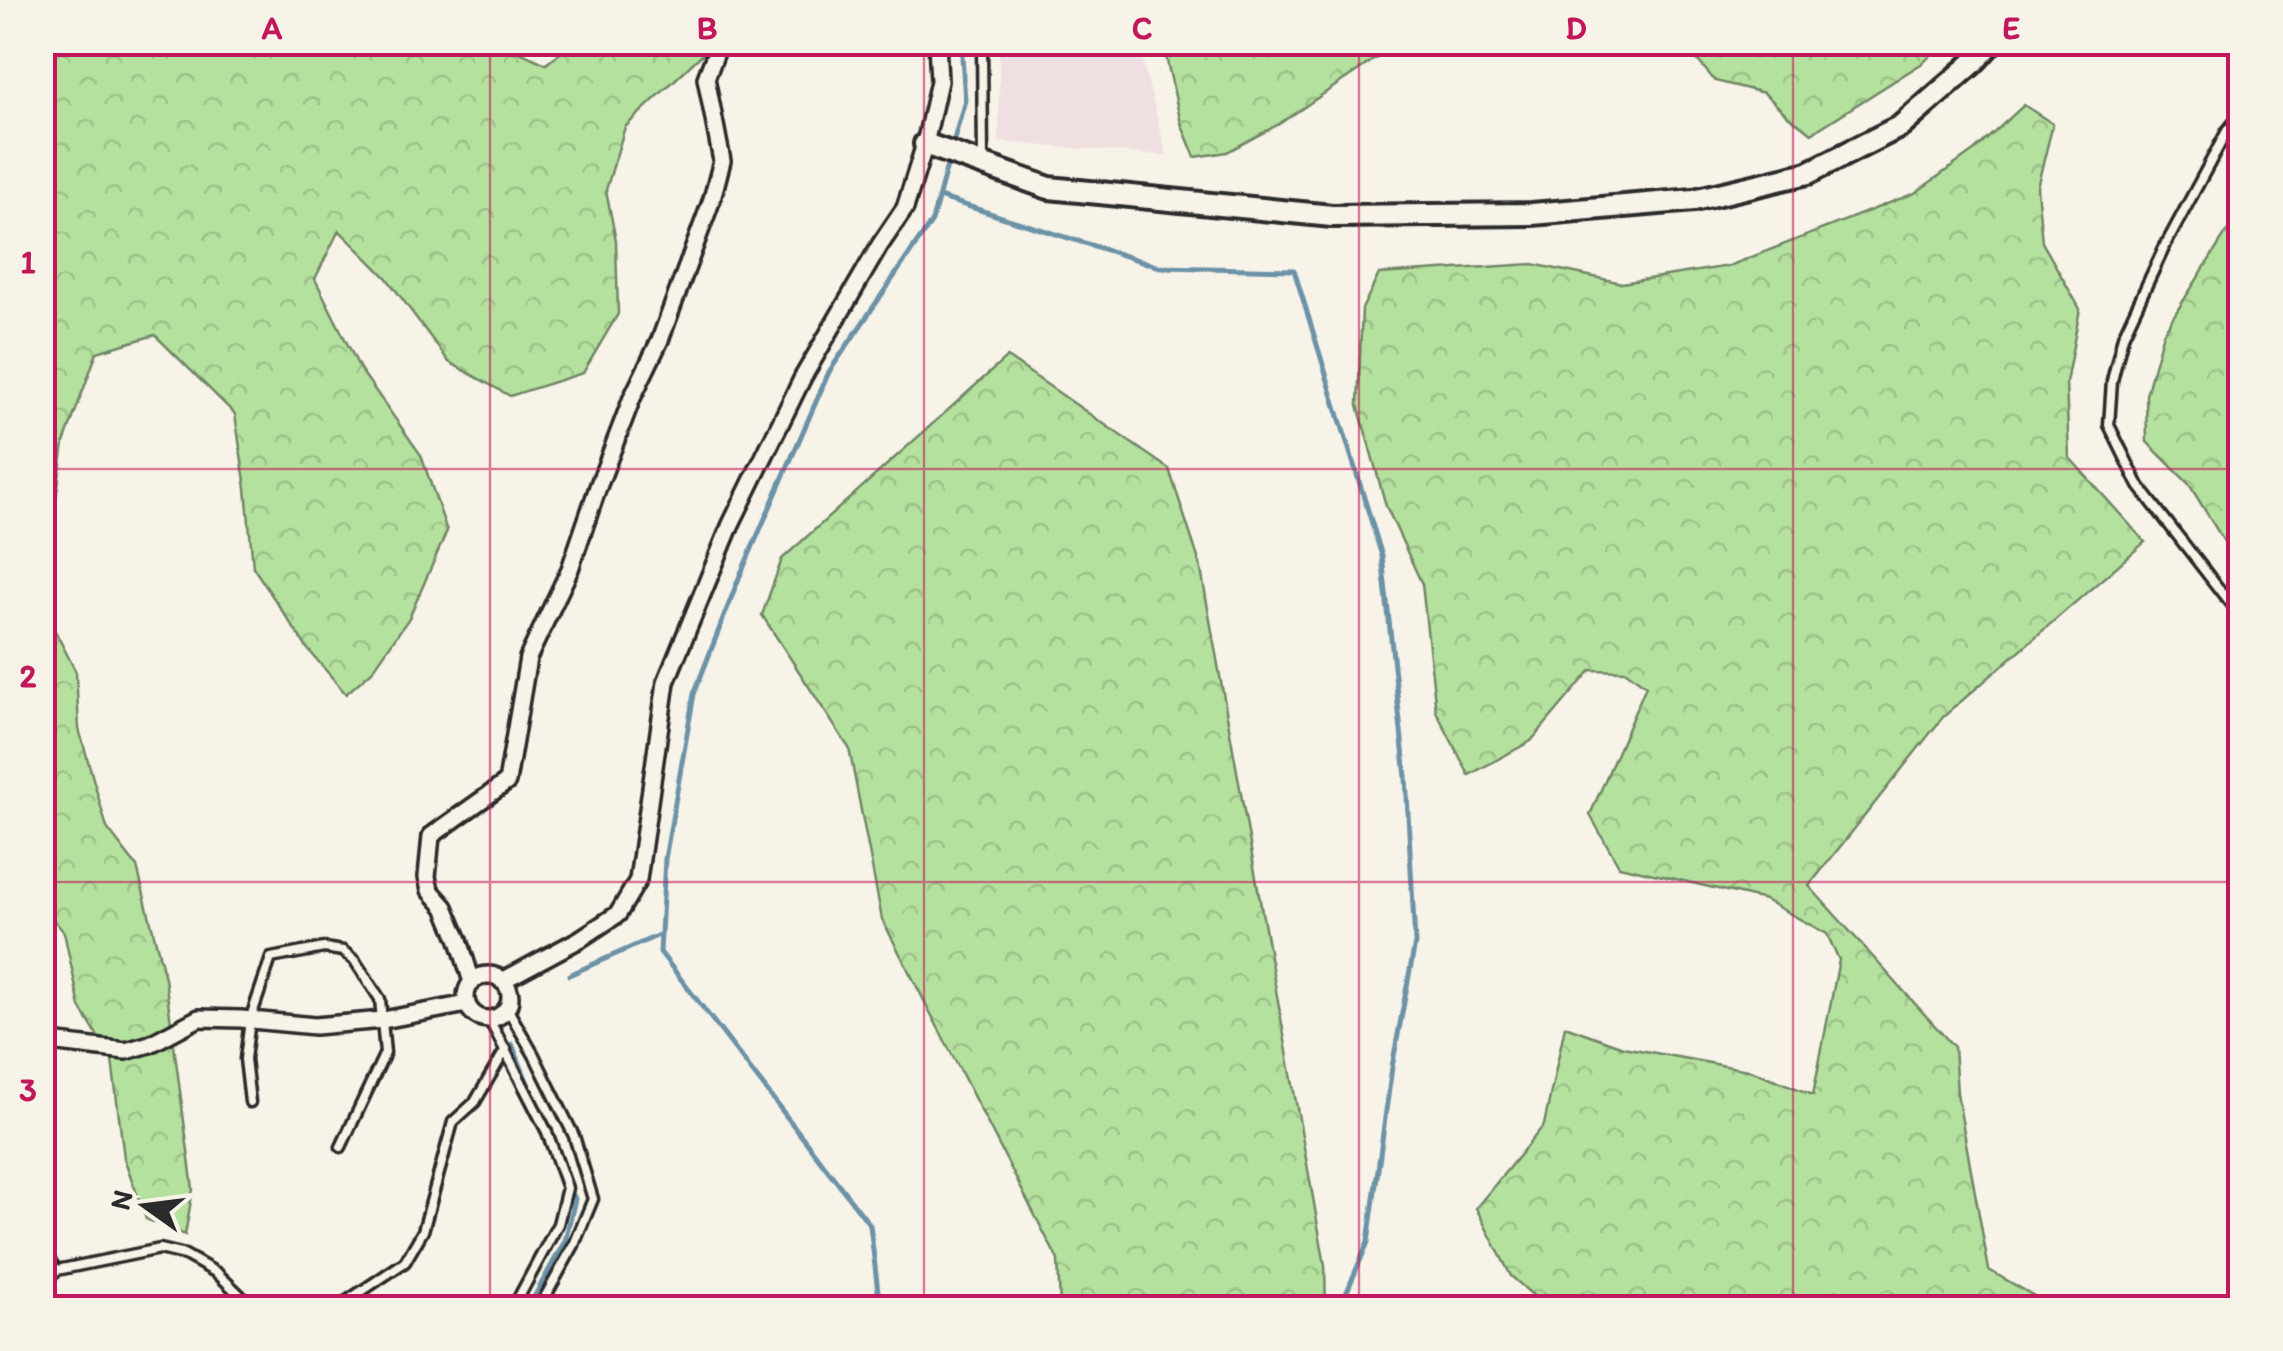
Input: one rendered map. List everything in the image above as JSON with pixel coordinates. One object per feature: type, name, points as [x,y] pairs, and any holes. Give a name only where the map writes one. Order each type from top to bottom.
[{"type":"street","points":[[472,982],[445,907],[430,890],[427,878],[431,836],[507,782],[528,658],[570,569],[632,398],[660,340],[717,180],[722,161],[706,78],[720,42]]},
{"type":"street","points":[[502,980],[618,914],[638,880],[666,682],[731,524],[803,377],[906,208],[929,146],[938,81],[936,42]]},
{"type":"street","points":[[929,146],[1049,188],[1332,216],[1532,214],[1694,200],[1808,172],[1901,126],[1992,42]]},
{"type":"street","points":[[487,975],[502,980],[510,994],[507,1008],[496,1018],[475,1015],[467,1004],[472,982],[487,975]]},
{"type":"street","points":[[42,1041],[126,1051],[150,1044],[199,1018],[315,1026],[383,1020],[467,1004]]},
{"type":"lane","points":[[977,163],[982,42]]},
{"type":"lane","points":[[2240,115],[2164,248],[2123,336],[2112,381],[2109,425],[2139,486],[2240,616]]},
{"type":"lane","points":[[250,1102],[244,1060],[250,1020],[270,958],[324,948],[343,950],[380,999],[385,1053],[341,1147]]},
{"type":"lane","points":[[507,1008],[574,1136],[594,1199],[574,1245],[538,1308]]},
{"type":"lane","points":[[488,1019],[547,1132],[566,1188],[558,1224],[513,1308]]},
{"type":"lane","points":[[323,1308],[341,1305],[405,1262],[423,1231],[453,1122],[475,1102],[506,1049]]},
{"type":"lane","points":[[42,1283],[57,1270],[160,1249],[185,1255],[218,1273],[245,1300],[269,1308],[309,1308]]},
{"type":"lane","points":[[42,1252],[57,1270]]},
{"type":"shaded area","points":[[999,43],[1138,43],[1167,156],[999,142]]},
{"type":"green space","points":[[498,42],[546,64],[573,43],[714,43],[625,127],[606,190],[616,241],[618,314],[583,373],[510,396],[449,362],[386,277],[339,230],[315,279],[360,369],[421,455],[447,531],[409,618],[372,671],[346,694],[307,648],[253,567],[235,414],[155,335],[97,352],[64,443],[50,542],[49,619],[76,672],[79,729],[107,828],[137,867],[165,978],[193,1189],[185,1235],[146,1219],[124,1158],[112,1060],[80,1007],[64,932],[43,908],[43,43]]},
{"type":"green space","points":[[1163,42],[1481,43],[1384,53],[1279,124],[1227,152],[1195,157],[1181,123]]},
{"type":"green space","points":[[1683,43],[1942,43],[1924,62],[1812,133],[1764,93],[1715,81]]},
{"type":"green space","points":[[2024,105],[2053,124],[2037,187],[2042,242],[2080,309],[2066,383],[2069,457],[2145,542],[1943,717],[1809,886],[1954,1047],[1957,1093],[1989,1270],[2055,1308],[1547,1308],[1511,1276],[1476,1208],[1544,1125],[1565,1026],[1623,1047],[1753,1071],[1813,1095],[1839,960],[1827,934],[1765,900],[1619,866],[1590,815],[1646,686],[1626,671],[1591,670],[1531,741],[1469,775],[1436,711],[1422,584],[1386,506],[1358,405],[1362,309],[1379,274],[1533,264],[1622,283],[1729,266],[1915,193],[1975,150]]},
{"type":"green space","points":[[2240,206],[2240,568],[2189,484],[2147,442],[2146,395],[2163,333]]},
{"type":"green space","points":[[1007,357],[1169,469],[1200,564],[1325,1265],[1326,1308],[1060,1308],[1058,1260],[882,919],[849,748],[762,615],[782,559]]},
{"type":"waterway","points":[[952,147],[965,100],[961,42]]},
{"type":"waterway","points":[[880,1308],[870,1225],[660,952],[665,859],[694,694],[739,578],[829,372],[932,221],[949,158]]},
{"type":"waterway","points":[[939,197],[1160,267],[1294,270],[1382,556],[1406,777],[1415,943],[1392,1067],[1368,1242],[1340,1308]]},
{"type":"waterway","points":[[569,975],[661,934]]},
{"type":"waterway","points":[[512,1044],[536,1104]]},
{"type":"waterway","points":[[528,1308],[565,1241],[575,1199],[568,1183]]}]
